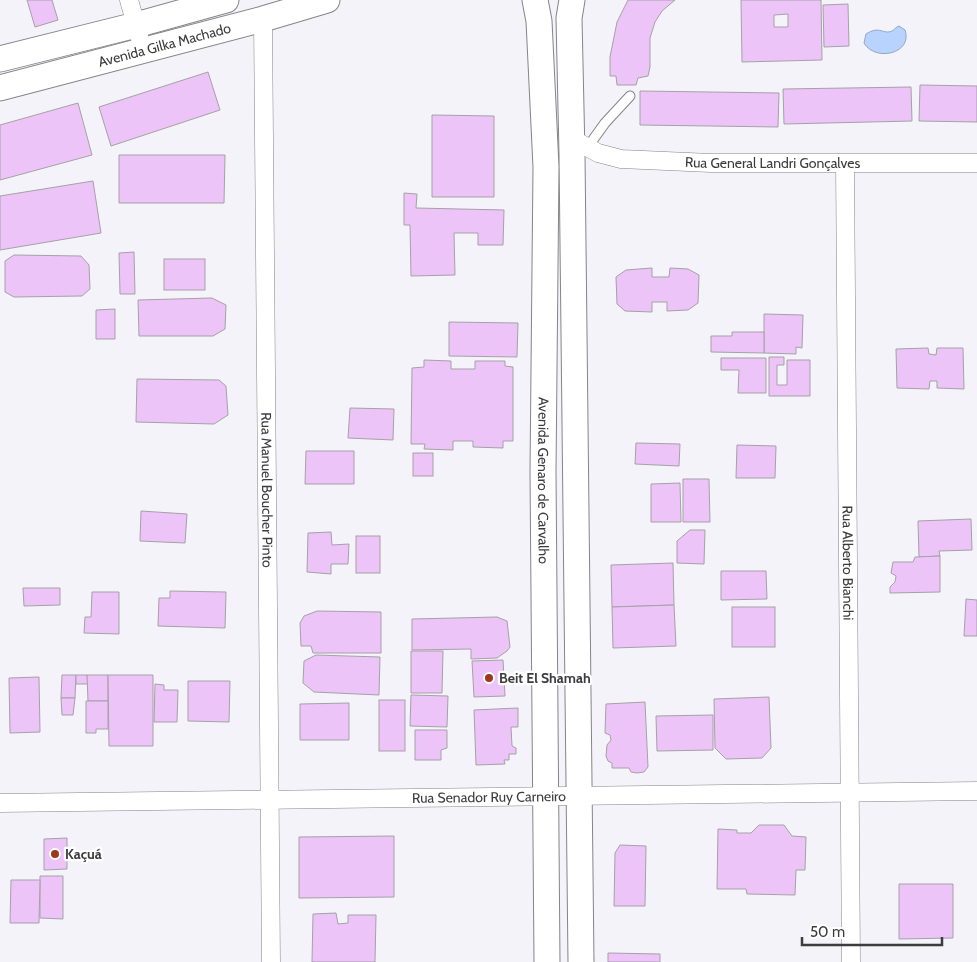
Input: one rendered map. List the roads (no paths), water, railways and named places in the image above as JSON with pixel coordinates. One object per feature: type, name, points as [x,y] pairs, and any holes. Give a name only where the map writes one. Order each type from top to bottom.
[{"type":"street","points":[[129,0],[143,50]]},
{"type":"street","name":"Avenida Gilka Machado","points":[[0,59],[226,0]]},
{"type":"street","name":"Avenida Gilka Machado","points":[[0,88],[263,19],[327,0]]},
{"type":"street","name":"Avenida Genaro de Carvalho","points":[[535,0],[539,21],[546,160],[543,468],[547,962]]},
{"type":"street","points":[[572,0],[569,18],[576,152],[575,467],[582,962]]},
{"type":"street","name":"Rua Manuel Boucher Pinto","points":[[263,19],[271,962]]},
{"type":"street","points":[[546,160],[559,150],[576,152]]},
{"type":"street","name":"Rua General Landri Gonçalves","points":[[576,152],[598,153],[621,158],[712,163],[977,163]]},
{"type":"street","name":"Rua Alberto Bianchi","points":[[845,164],[850,962]]},
{"type":"street","points":[[543,468],[557,460],[575,467]]},
{"type":"street","name":"Rua Senador Ruy Carneiro","points":[[0,803],[977,791]]},
{"type":"lane","points":[[576,152],[630,96]]},
{"type":"water","points":[[899,26],[905,30],[906,38],[904,45],[892,53],[876,52],[869,49],[864,43],[866,34],[871,31],[889,32]]},
{"type":"place","name":"Beit El Shamah","points":[[489,678]]},
{"type":"place","name":"Kaçuá","points":[[55,854]]}]
